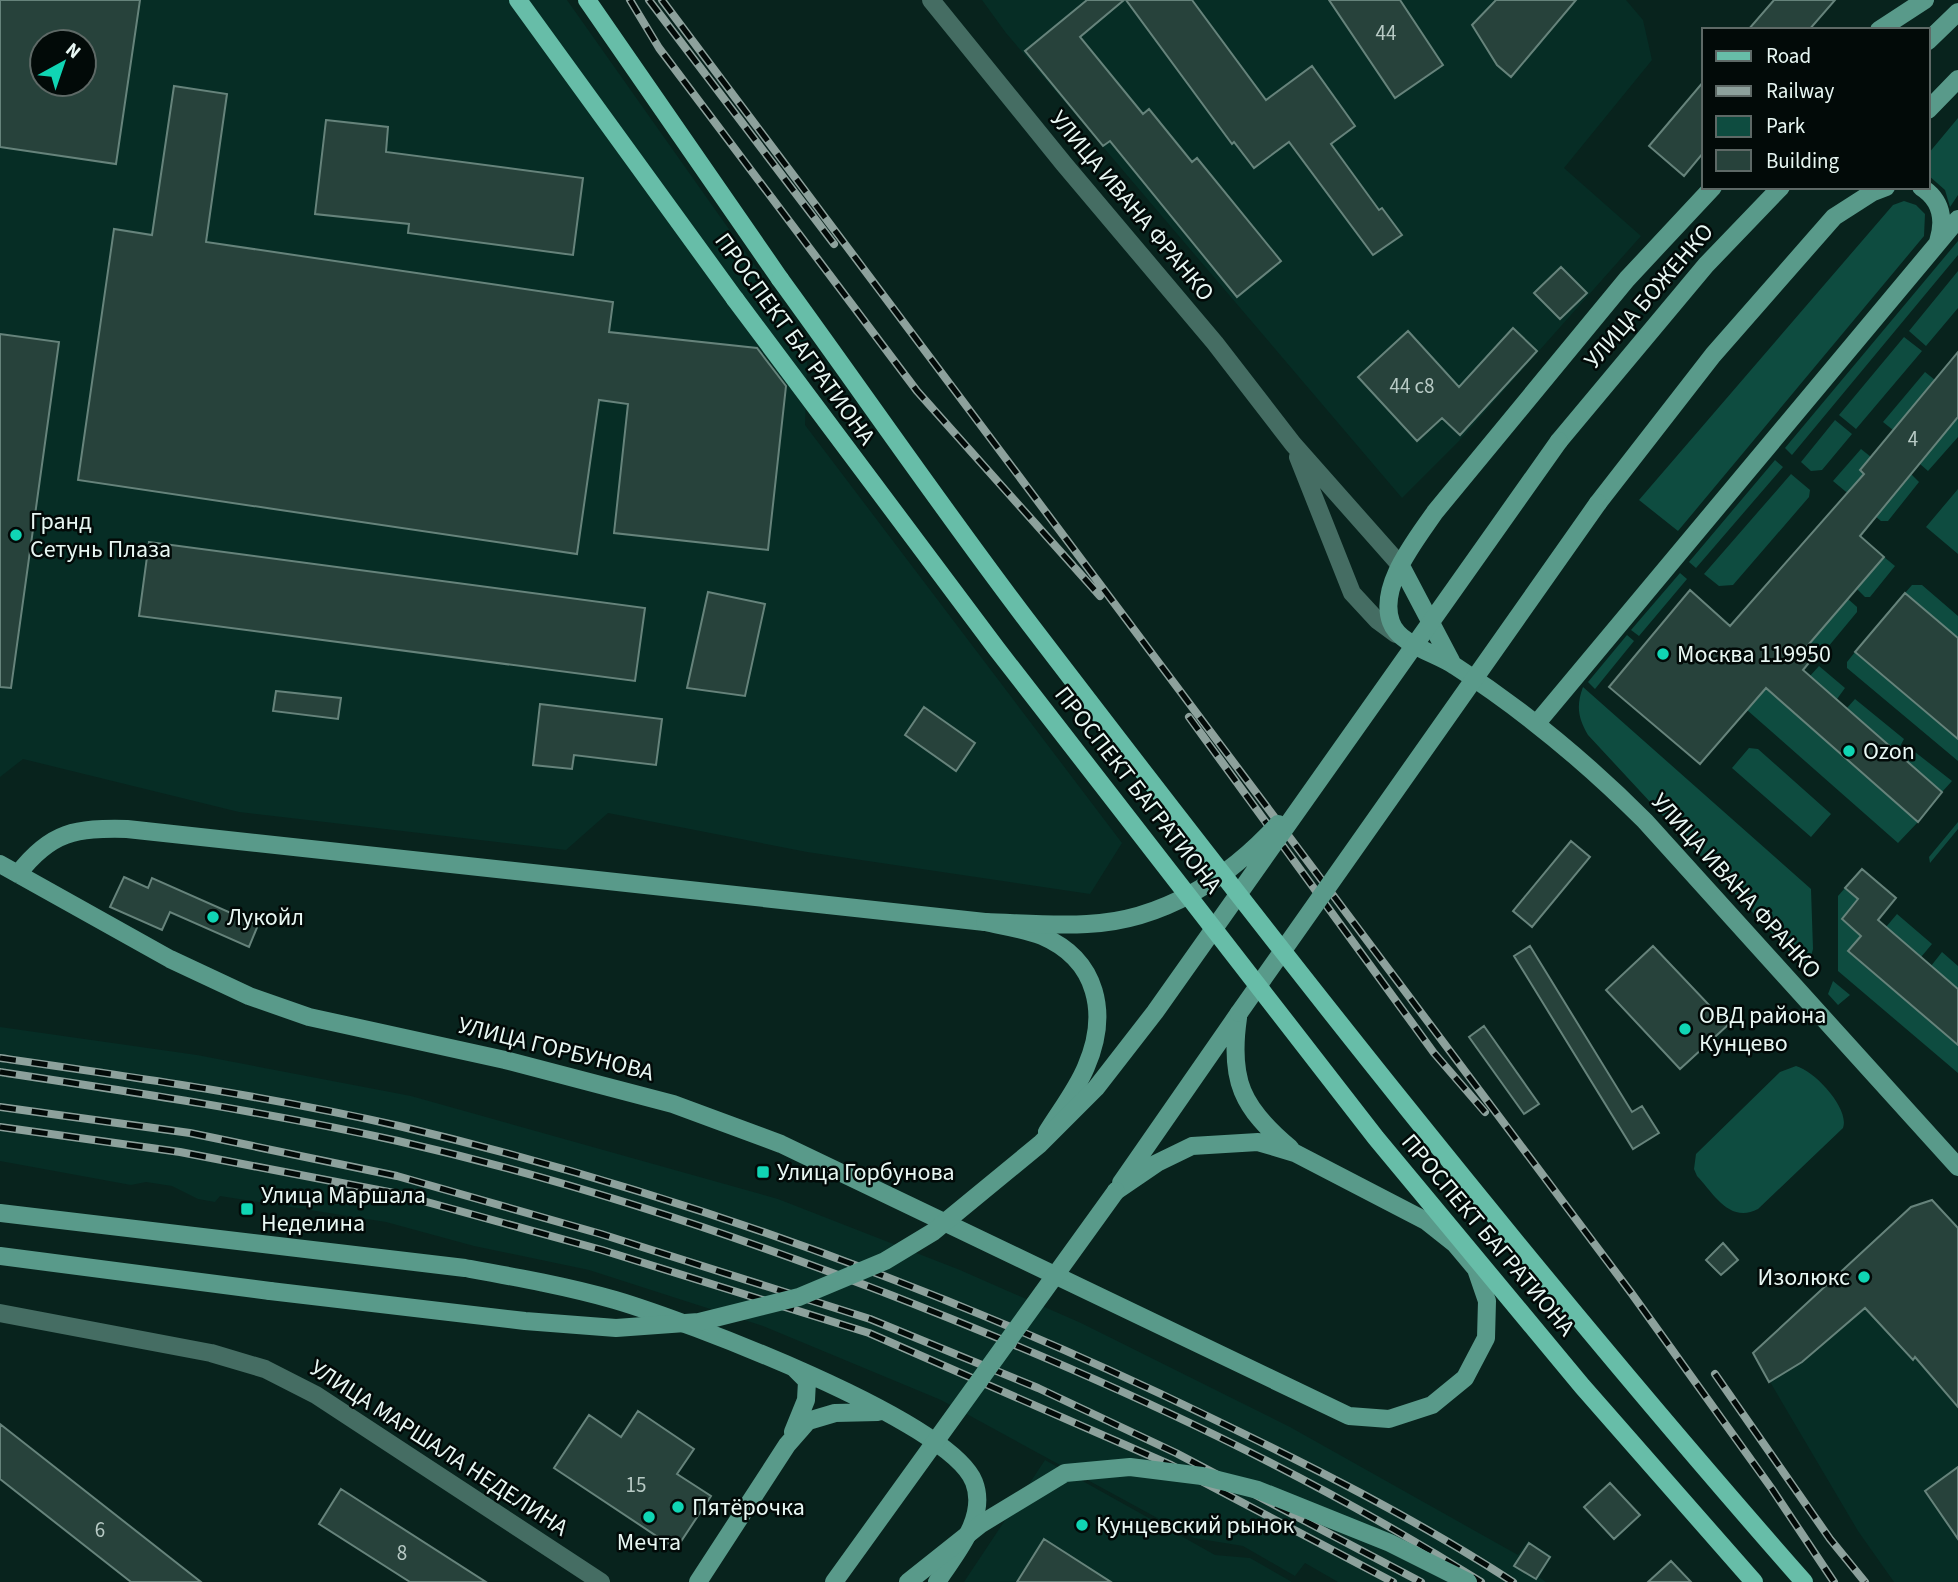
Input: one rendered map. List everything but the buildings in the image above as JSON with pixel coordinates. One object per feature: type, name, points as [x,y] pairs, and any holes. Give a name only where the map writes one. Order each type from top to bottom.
[{"type":"main road","name":"ПРОСПЕКТ БАГРАТИОНА","points":[[518,0],[825,424],[1376,1138],[1582,1387],[1754,1582]]},
{"type":"main road","name":"ПРОСПЕКТ БАГРАТИОНА","points":[[587,0],[780,279],[1027,620],[1422,1123],[1693,1455],[1804,1582]]},
{"type":"street","name":"УЛИЦА ИВАНА ФРАНКО","points":[[931,0],[1064,164],[1215,343],[1293,444],[1401,566],[1453,664]]},
{"type":"street","points":[[1882,28],[1925,0]]},
{"type":"street","points":[[1930,39],[1958,12]]},
{"type":"street","points":[[1930,108],[1958,79]]},
{"type":"street","points":[[1396,634],[1388,604],[1401,566],[1413,544],[1444,502],[1628,279],[1711,189]]},
{"type":"street","name":"УЛИЦА БОЖЕНКО","points":[[1327,769],[1559,441],[1706,265],[1780,189]]},
{"type":"street","points":[[834,1582],[1116,1191],[1598,503],[1713,355],[1858,189]]},
{"type":"street","points":[[1834,217],[1881,189]]},
{"type":"street","points":[[1923,189],[1932,196],[1941,211],[1942,229],[1937,243]]},
{"type":"street","points":[[1537,723],[1958,219]]},
{"type":"street","name":"УЛИЦА ИВАНА ФРАНКО","points":[[1293,444],[1352,593],[1377,620],[1396,634],[1453,664],[1571,750],[1645,821],[1958,1167]]},
{"type":"street","points":[[18,874],[36,851],[82,828],[127,829],[985,922],[1088,924],[1132,918],[1164,908],[1219,878],[1269,834],[1327,769]]},
{"type":"street","points":[[0,1256],[525,1321],[615,1328],[699,1322],[799,1297],[885,1261],[933,1233],[1040,1144],[1096,1088],[1155,1013],[1327,769]]},
{"type":"street","name":"УЛИЦА ГОРБУНОВА","points":[[0,864],[170,959],[249,996],[309,1017],[505,1060],[673,1104],[781,1144],[1349,1416],[1389,1419],[1432,1405],[1465,1378],[1486,1338],[1487,1301],[1476,1269],[1455,1244],[1426,1221],[1295,1153]]},
{"type":"street","points":[[985,922],[1041,935],[1068,950],[1087,971],[1097,995],[1096,1027],[1086,1066],[1040,1144]]},
{"type":"street","points":[[1239,1013],[1233,1052],[1244,1099],[1266,1129],[1295,1153]]},
{"type":"street","points":[[1116,1191],[1157,1163],[1192,1146],[1258,1142],[1295,1153]]},
{"type":"street","points":[[0,1213],[465,1268],[539,1281],[617,1301],[793,1366],[935,1440],[960,1461],[974,1482],[978,1508],[969,1533],[937,1582]]},
{"type":"street","name":"УЛИЦА МАРШАЛА НЕДЕЛИНА","points":[[0,1313],[211,1353],[265,1369],[316,1395],[601,1582]]},
{"type":"street","points":[[787,1445],[806,1400],[807,1381],[793,1366]]},
{"type":"street","points":[[698,1582],[787,1445],[808,1421],[835,1413],[871,1410],[894,1417]]},
{"type":"street","points":[[908,1582],[981,1524],[1065,1473],[1130,1467],[1202,1476],[1258,1490],[1390,1543],[1468,1582]]},
{"type":"shaded area","points":[[0,0],[567,0],[808,341],[805,425],[1122,843],[1090,894],[807,852],[608,813],[566,850],[239,812],[23,759],[0,777]]},
{"type":"shaded area","points":[[982,0],[1626,0],[1643,20],[1652,60],[1564,168],[1641,236],[1459,441],[1402,498],[1006,33]]},
{"type":"shaded area","points":[[0,1027],[197,1055],[411,1096],[778,1199],[960,1270],[1081,1323],[1290,1427],[1518,1555],[1528,1541],[1552,1556],[1539,1577],[1546,1582],[1338,1582],[1305,1563],[1295,1576],[1243,1546],[1194,1538],[941,1400],[763,1326],[589,1270],[474,1246],[386,1222],[220,1196],[215,1202],[198,1199],[172,1186],[146,1182],[131,1185],[0,1161]]},
{"type":"shaded area","points":[[1932,1200],[1958,1228],[1958,1582],[1894,1582],[1858,1531],[1753,1353],[1912,1207]]},
{"type":"shaded area","name":"Кунцевский рынок","points":[[1045,1460],[1215,1555],[1250,1558],[1292,1582],[964,1582]]},
{"type":"green space","points":[[1958,118],[1958,195],[1950,207],[1945,190],[1930,177],[1930,152]]},
{"type":"green space","points":[[1904,201],[1916,205],[1925,214],[1924,236],[1678,531],[1639,500],[1893,205]]},
{"type":"green space","points":[[1958,241],[1958,255],[1792,455],[1785,448]]},
{"type":"green space","points":[[1958,271],[1958,308],[1926,346],[1909,331]]},
{"type":"green space","points":[[1904,337],[1922,351],[1856,429],[1839,415]]},
{"type":"green space","points":[[1925,372],[1935,380],[1929,387],[1934,391],[1913,417],[1908,413],[1893,430],[1883,422]]},
{"type":"green space","points":[[1958,417],[1958,437],[1928,471],[1920,464]]},
{"type":"green space","points":[[1835,420],[1852,434],[1822,470],[1811,471],[1801,462]]},
{"type":"green space","points":[[1861,449],[1871,457],[1860,470],[1911,474],[1919,482],[1888,521],[1881,521],[1833,481]]},
{"type":"green space","points":[[1775,460],[1783,467],[1696,568],[1689,562]]},
{"type":"green space","points":[[1791,474],[1810,490],[1809,497],[1733,585],[1719,586],[1704,574]]},
{"type":"green space","points":[[1958,489],[1958,554],[1926,527]]},
{"type":"green space","points":[[1884,557],[1895,566],[1870,597],[1865,597],[1857,589]]},
{"type":"green space","points":[[1680,573],[1687,579],[1639,636],[1631,630]]},
{"type":"green space","points":[[1912,585],[1922,585],[1958,616],[1958,638],[1905,593]]},
{"type":"green space","points":[[1848,599],[1857,607],[1857,612],[1818,659],[1812,659],[1803,651]]},
{"type":"green space","points":[[1627,635],[1634,641],[1595,689],[1588,682]]},
{"type":"green space","points":[[1855,652],[1958,731],[1958,761],[1847,668],[1847,662]]},
{"type":"green space","points":[[1819,666],[1845,688],[1837,699],[1810,676]]},
{"type":"green space","points":[[1583,687],[1811,889],[1813,949],[1807,971],[1588,735],[1579,712]]},
{"type":"green space","points":[[1766,688],[1918,822],[1898,843],[1747,710]]},
{"type":"green space","points":[[1855,699],[1904,739],[1897,752],[1847,708]]},
{"type":"green space","points":[[1749,748],[1758,749],[1831,814],[1811,837],[1732,768]]},
{"type":"green space","points":[[1915,752],[1952,781],[1942,792],[1907,761]]},
{"type":"green space","points":[[1958,822],[1958,829],[1930,863],[1929,857]]},
{"type":"green space","points":[[1845,888],[1858,899],[1842,919],[1861,936],[1849,951],[1958,1045],[1958,1073],[1838,971],[1838,896]]},
{"type":"green space","points":[[1897,914],[1932,944],[1921,957],[1886,927]]},
{"type":"green space","points":[[1942,952],[1958,966],[1958,989],[1931,966]]},
{"type":"green space","points":[[1833,981],[1850,995],[1838,1005],[1828,994]]},
{"type":"green space","points":[[1796,1066],[1812,1075],[1836,1101],[1844,1120],[1843,1128],[1758,1209],[1748,1213],[1731,1210],[1716,1198],[1697,1176],[1694,1169],[1696,1154],[1780,1072]]},
{"type":"railway","points":[[630,0],[659,48],[917,391],[1100,596]]},
{"type":"railway","points":[[649,0],[834,244]]},
{"type":"railway","points":[[662,0],[1632,1294],[1772,1489],[1834,1582]]},
{"type":"railway","points":[[1189,717],[1434,1053],[1485,1112]]},
{"type":"railway","points":[[0,1058],[250,1096],[399,1126],[607,1182],[811,1249],[1011,1327],[1207,1416],[1363,1494],[1513,1582]]},
{"type":"railway","points":[[0,1072],[250,1112],[398,1141],[608,1197],[746,1242],[882,1291],[1018,1346],[1154,1406],[1353,1506],[1481,1582]]},
{"type":"railway","points":[[0,1107],[190,1133],[397,1176],[601,1234],[870,1319],[1038,1388],[1176,1453],[1421,1582]]},
{"type":"railway","points":[[0,1127],[180,1152],[394,1193],[602,1250],[869,1333],[1171,1465],[1393,1582]]},
{"type":"railway","points":[[1715,1374],[1830,1539],[1865,1582]]},
{"type":"place","name":"Гранд Сетунь Плаза","points":[[16,535]]},
{"type":"place","name":"Москва 119950","points":[[1663,654]]},
{"type":"place","name":"Ozon","points":[[1849,751]]},
{"type":"place","name":"Лукойл","points":[[213,917]]},
{"type":"place","name":"ОВД района Кунцево","points":[[1685,1029]]},
{"type":"place","name":"Улица Горбунова","points":[[763,1172]]},
{"type":"place","name":"Улица Маршала Неделина","points":[[247,1209]]},
{"type":"place","name":"Изолюкс","points":[[1864,1277]]},
{"type":"place","name":"Пятёрочка","points":[[678,1507]]},
{"type":"place","name":"Мечта","points":[[649,1517]]},
{"type":"place","name":"Кунцевский рынок","points":[[1082,1525]]}]
